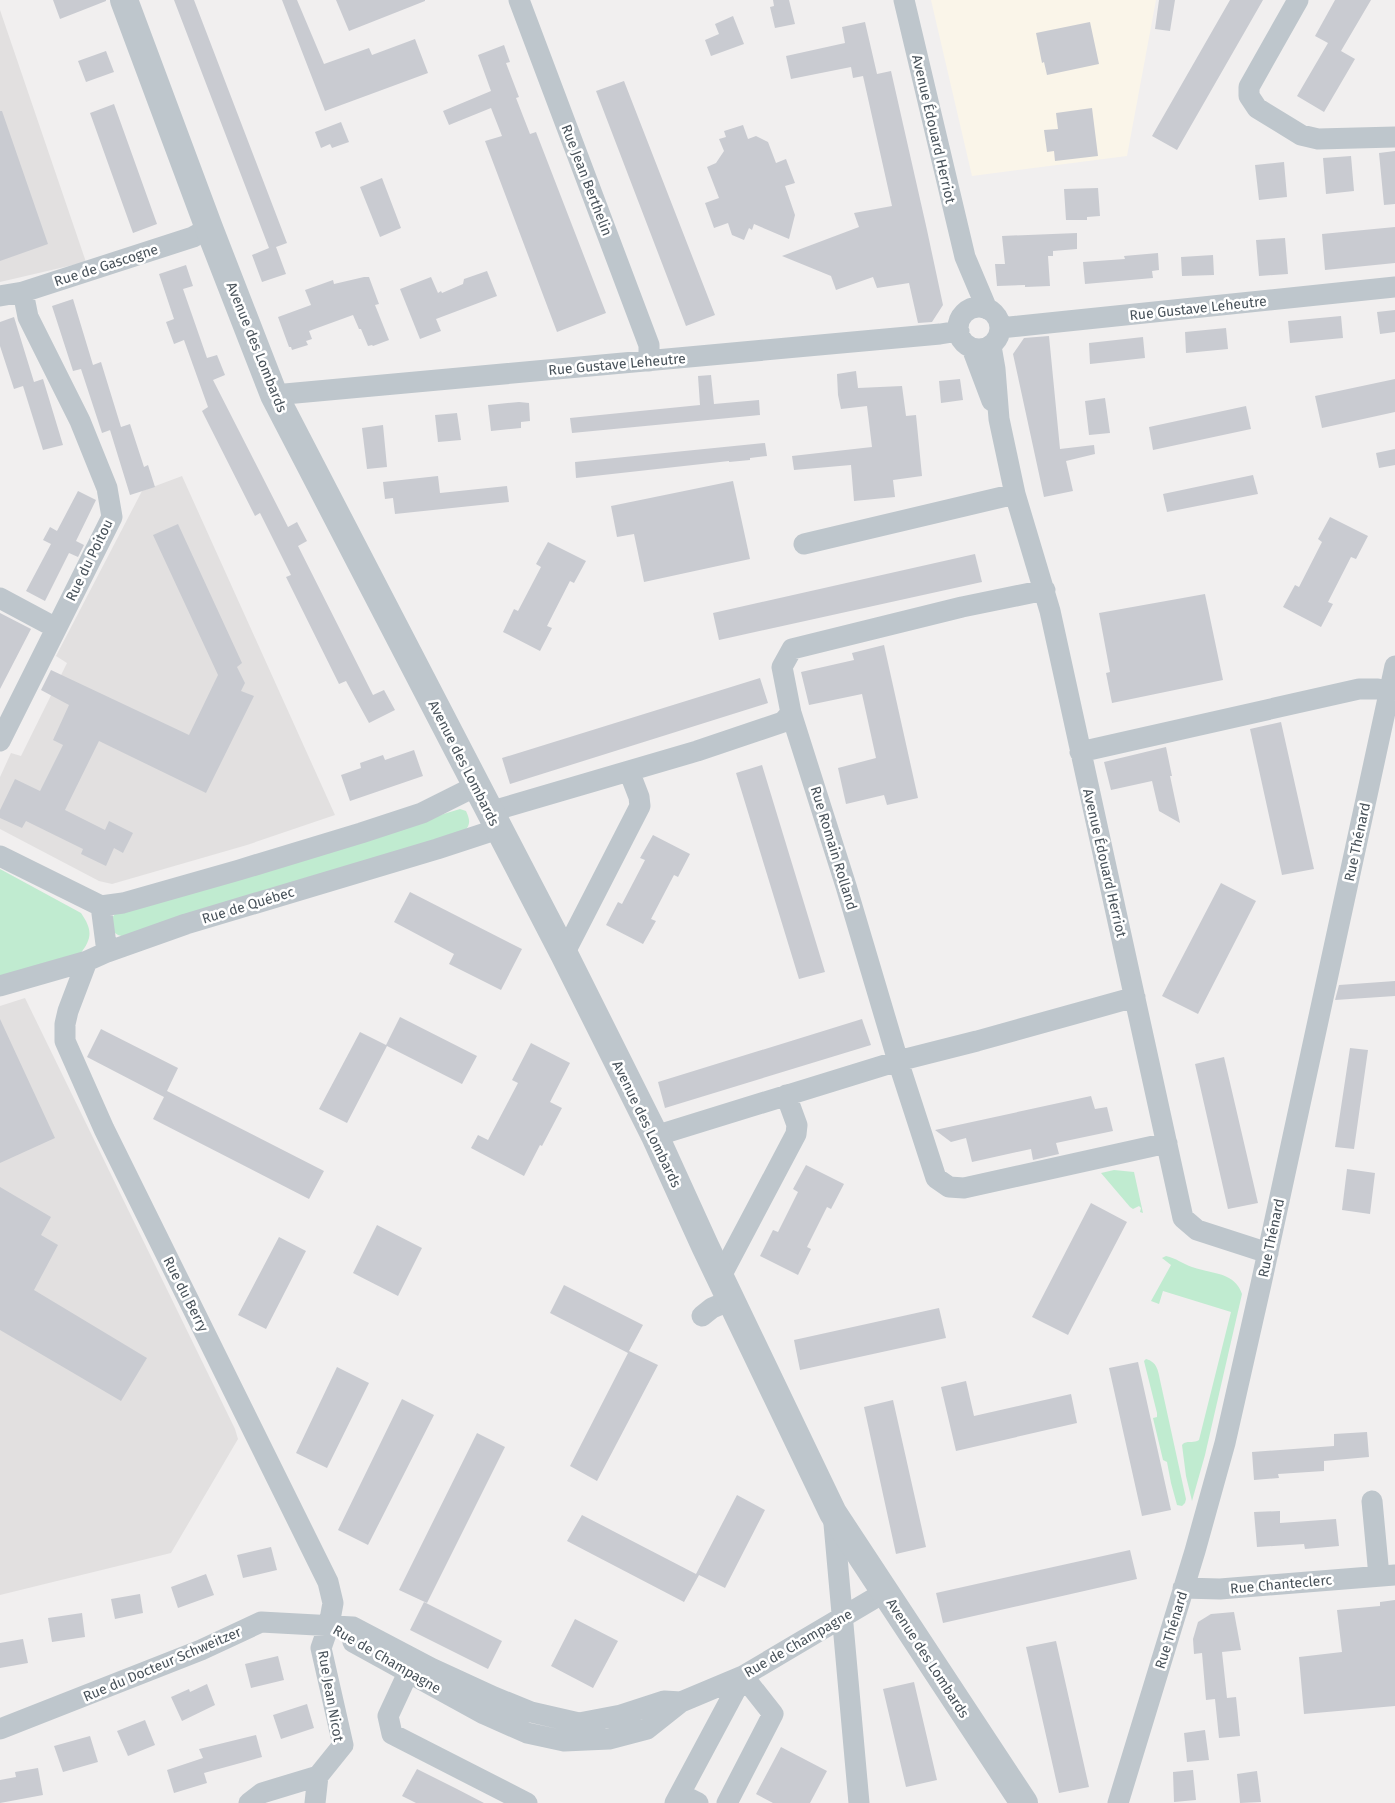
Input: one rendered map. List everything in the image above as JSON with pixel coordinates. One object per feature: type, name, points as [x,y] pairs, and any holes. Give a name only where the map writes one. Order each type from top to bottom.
[{"type":"street","name":"Avenue des Lombards","points":[[124,0],[274,395],[493,821],[564,954],[655,1136],[705,1246],[833,1513],[1024,1803]]},
{"type":"street","name":"Rue Jean Berthelin","points":[[519,0],[649,345],[650,361]]},
{"type":"street","name":"Avenue Édouard Herriot","points":[[904,0],[965,257],[971,317]]},
{"type":"street","points":[[1298,0],[1249,87],[1249,96],[1257,108],[1301,135],[1318,139],[1395,137]]},
{"type":"street","name":"Rue de Gascogne","points":[[0,296],[22,292],[193,237],[209,228]]},
{"type":"street","name":"Rue Gustave Leheutre","points":[[988,341],[1395,287]]},
{"type":"street","name":"Rue du Poitou","points":[[0,741],[112,517],[107,488],[80,421],[28,317],[22,292]]},
{"type":"street","name":"Rue Gustave Leheutre","points":[[274,395],[940,334],[971,317]]},
{"type":"street","points":[[971,317],[997,317],[988,341],[963,341],[971,317]]},
{"type":"street","name":"Avenue Édouard Herriot","points":[[988,341],[980,372],[999,419],[1015,494],[1045,590],[1183,1218],[1197,1230],[1268,1253]]},
{"type":"street","points":[[804,544],[1015,494]]},
{"type":"street","name":"Rue Romain Rolland","points":[[1045,590],[962,607],[792,649],[782,667],[791,713],[936,1178],[949,1188],[964,1188],[1167,1143]]},
{"type":"street","points":[[0,598],[56,628]]},
{"type":"street","name":"Rue Thénard","points":[[1118,1803],[1225,1443],[1395,666]]},
{"type":"street","points":[[1080,752],[1359,689],[1390,691]]},
{"type":"street","name":"Rue de Québec","points":[[0,986],[87,961],[186,924],[437,849],[493,821],[630,771],[697,752],[783,722],[791,713]]},
{"type":"street","points":[[564,954],[640,806],[639,797],[630,771]]},
{"type":"street","points":[[0,856],[101,906],[123,903],[361,833],[422,813],[476,786]]},
{"type":"street","points":[[101,906],[107,952]]},
{"type":"street","name":"Rue du Berry","points":[[87,961],[68,1011],[65,1024],[66,1041],[104,1130],[328,1582],[333,1603],[329,1625]]},
{"type":"street","points":[[655,1136],[898,1061],[1135,997]]},
{"type":"street","points":[[702,1316],[712,1308],[726,1288],[796,1134],[797,1125],[786,1095]]},
{"type":"street","name":"Rue Chanteclerc","points":[[1183,1588],[1220,1589],[1387,1576],[1372,1501]]},
{"type":"street","name":"Avenue des Lombards","points":[[833,1513],[859,1803]]},
{"type":"street","name":"Rue de Champagne","points":[[329,1625],[350,1640],[408,1673],[484,1714],[527,1733],[564,1741],[609,1739],[647,1729],[681,1702],[742,1676],[885,1592]]},
{"type":"street","name":"Rue du Docteur Schweitzer","points":[[0,1729],[201,1650],[261,1622],[329,1625]]},
{"type":"street","name":"Rue de Champagne","points":[[329,1625],[353,1627],[431,1668],[480,1691],[532,1712],[579,1723],[621,1715],[664,1701],[681,1702]]},
{"type":"street","name":"Rue Jean Nicot","points":[[318,1776],[342,1745],[321,1648],[329,1625]]},
{"type":"street","points":[[408,1673],[388,1716],[392,1734],[527,1803]]},
{"type":"street","points":[[684,1800],[742,1676],[773,1714],[727,1803]]},
{"type":"street","points":[[249,1803],[262,1793],[318,1776],[316,1803]]},
{"type":"shaded area","points":[[931,0],[1156,0],[1127,156],[972,176]]},
{"type":"shaded area","points":[[0,10],[86,262],[0,282]]},
{"type":"shaded area","points":[[182,476],[335,815],[247,845],[112,884],[99,881],[0,829],[0,777],[11,753],[21,756],[67,663],[56,656],[142,491]]},
{"type":"shaded area","points":[[25,998],[235,1429],[238,1439],[171,1553],[0,1595],[0,1006]]},
{"type":"green space","points":[[460,809],[466,811],[469,819],[468,827],[464,832],[125,937],[112,931],[111,919],[115,914]]},
{"type":"green space","points":[[0,869],[81,913],[90,934],[80,954],[0,979]]},
{"type":"green space","points":[[1114,1170],[1134,1172],[1143,1213],[1140,1212],[1141,1208],[1139,1206],[1133,1209],[1130,1207],[1101,1173]]},
{"type":"green space","points":[[1166,1256],[1234,1281],[1242,1294],[1205,1455],[1192,1501],[1186,1476],[1182,1445],[1186,1442],[1199,1440],[1231,1312],[1163,1291],[1159,1304],[1151,1301],[1171,1265],[1162,1258]]},
{"type":"green space","points":[[1146,1359],[1155,1364],[1159,1373],[1186,1499],[1182,1506],[1177,1505],[1167,1462],[1163,1460],[1153,1418],[1157,1417],[1157,1413],[1144,1361]]},
{"type":"building","points":[[53,0],[106,0],[106,1],[60,19]]},
{"type":"building","points":[[174,0],[194,0],[287,243],[276,247],[286,274],[262,282],[252,255],[269,248]]},
{"type":"building","points":[[282,0],[297,0],[324,64],[369,48],[372,55],[415,39],[428,73],[325,111]]},
{"type":"building","points":[[336,0],[425,0],[425,1],[349,31]]},
{"type":"building","points":[[773,0],[789,0],[795,24],[775,28],[770,7],[774,6]]},
{"type":"building","points":[[1159,0],[1175,0],[1170,31],[1155,29]]},
{"type":"building","points":[[1230,0],[1263,0],[1177,150],[1152,136]]},
{"type":"building","points":[[1335,0],[1371,0],[1341,51],[1355,59],[1324,112],[1297,96],[1328,43],[1315,36]]},
{"type":"building","points":[[733,16],[744,44],[711,56],[705,40],[719,34],[715,24]]},
{"type":"building","points":[[865,22],[877,74],[891,71],[927,230],[943,305],[932,322],[918,323],[909,283],[877,288],[873,277],[836,290],[831,276],[782,256],[859,227],[854,213],[892,206],[863,76],[853,78],[851,67],[791,79],[786,56],[845,43],[842,27]]},
{"type":"building","points":[[1090,22],[1099,64],[1047,75],[1044,62],[1042,63],[1036,33]]},
{"type":"building","points":[[504,45],[510,62],[506,63],[519,97],[516,98],[530,134],[536,132],[606,313],[557,332],[485,141],[502,136],[491,108],[449,125],[443,111],[491,91],[478,55]]},
{"type":"building","points":[[106,51],[114,72],[86,82],[78,61]]},
{"type":"building","points":[[624,81],[715,315],[686,326],[596,91]]},
{"type":"building","points":[[114,104],[157,224],[133,233],[90,113]]},
{"type":"building","points":[[1092,108],[1098,156],[1055,161],[1054,151],[1047,152],[1044,130],[1058,129],[1056,113]]},
{"type":"building","points":[[0,111],[2,111],[48,244],[0,261]]},
{"type":"building","points":[[341,122],[349,142],[332,148],[330,144],[321,148],[315,132]]},
{"type":"building","points":[[743,125],[748,139],[756,136],[768,142],[776,163],[786,159],[795,183],[785,186],[795,215],[789,239],[754,224],[752,230],[749,228],[744,240],[732,235],[728,223],[714,228],[705,203],[719,198],[707,167],[716,163],[724,151],[719,139],[726,137],[724,131]]},
{"type":"building","points":[[1395,151],[1395,204],[1384,205],[1379,153]]},
{"type":"building","points":[[1351,156],[1354,191],[1326,194],[1323,158]]},
{"type":"building","points":[[1284,162],[1287,197],[1259,200],[1255,165]]},
{"type":"building","points":[[382,178],[401,228],[380,237],[360,187]]},
{"type":"building","points":[[1098,188],[1100,216],[1087,217],[1087,220],[1066,220],[1064,189]]},
{"type":"building","points":[[1395,227],[1395,263],[1325,270],[1322,234]]},
{"type":"building","points":[[1077,233],[1077,249],[1053,251],[1053,256],[1048,256],[1050,286],[997,286],[995,264],[1005,264],[1002,236]]},
{"type":"building","points":[[1285,238],[1288,274],[1259,276],[1256,240]]},
{"type":"building","points":[[1158,253],[1159,270],[1152,271],[1153,278],[1085,284],[1083,262],[1125,259],[1124,256]]},
{"type":"building","points":[[1213,255],[1214,275],[1182,276],[1181,257]]},
{"type":"building","points":[[186,265],[193,286],[183,289],[207,358],[217,355],[225,375],[213,380],[288,527],[297,522],[307,541],[298,546],[373,695],[384,690],[395,710],[369,723],[346,681],[339,684],[286,577],[291,575],[260,513],[255,516],[202,411],[208,407],[184,340],[174,344],[166,322],[174,319],[159,274]]},
{"type":"building","points":[[487,271],[497,296],[436,319],[441,331],[420,339],[400,289],[431,277],[438,293],[441,291],[442,293],[463,284],[464,279]]},
{"type":"building","points":[[369,277],[379,304],[375,305],[389,340],[368,346],[353,315],[309,331],[312,339],[306,341],[308,345],[292,350],[289,347],[278,317],[311,305],[305,290],[333,280],[334,284]]},
{"type":"building","points":[[73,299],[93,365],[101,362],[121,427],[130,424],[144,467],[148,465],[155,487],[130,495],[110,430],[102,433],[81,369],[73,371],[52,306]]},
{"type":"building","points":[[1395,310],[1395,332],[1380,334],[1377,312]]},
{"type":"building","points":[[1341,316],[1343,338],[1290,343],[1288,321]]},
{"type":"building","points":[[14,317],[34,382],[43,379],[63,445],[43,450],[23,386],[14,389],[0,346],[0,322]]},
{"type":"building","points":[[1226,328],[1228,349],[1186,353],[1185,332]]},
{"type":"building","points":[[1049,336],[1060,449],[1094,445],[1095,454],[1066,461],[1073,491],[1044,497],[1013,354],[1024,338]]},
{"type":"building","points":[[1143,337],[1145,358],[1090,364],[1089,343]]},
{"type":"building","points":[[856,371],[858,388],[902,386],[906,416],[916,415],[922,476],[893,480],[895,497],[854,501],[851,465],[794,470],[792,456],[872,447],[867,406],[841,409],[838,395],[837,374]]},
{"type":"building","points":[[711,375],[714,404],[759,400],[760,415],[572,433],[570,418],[700,405],[698,376]]},
{"type":"building","points":[[960,379],[963,400],[941,403],[939,381]]},
{"type":"building","points":[[1395,379],[1395,412],[1322,428],[1315,396]]},
{"type":"building","points":[[1105,398],[1110,433],[1089,435],[1085,401]]},
{"type":"building","points":[[529,403],[530,421],[521,422],[521,428],[491,431],[488,405]]},
{"type":"building","points":[[1246,406],[1251,429],[1153,450],[1149,427]]},
{"type":"building","points":[[457,413],[461,440],[438,442],[435,415]]},
{"type":"building","points":[[383,425],[387,467],[367,469],[362,428]]},
{"type":"building","points":[[765,443],[767,456],[750,458],[750,460],[576,478],[575,462]]},
{"type":"building","points":[[1395,449],[1395,465],[1379,468],[1376,453]]},
{"type":"building","points":[[1253,475],[1258,494],[1167,512],[1163,494]]},
{"type":"building","points":[[438,476],[440,493],[507,486],[509,502],[395,514],[393,498],[385,499],[383,482]]},
{"type":"building","points":[[733,481],[750,559],[644,582],[634,534],[617,537],[611,506]]},
{"type":"building","points":[[78,491],[96,500],[76,541],[84,545],[78,557],[69,553],[45,601],[26,591],[51,544],[43,540],[50,527],[57,531]]},
{"type":"building","points":[[1330,517],[1368,536],[1356,559],[1351,557],[1328,602],[1333,604],[1321,627],[1283,607],[1295,585],[1299,587],[1322,542],[1318,539]]},
{"type":"building","points":[[178,524],[242,663],[237,667],[245,683],[241,691],[254,696],[206,793],[99,741],[65,810],[105,830],[109,821],[133,833],[123,853],[114,848],[106,866],[81,854],[83,849],[26,821],[22,828],[0,818],[0,810],[15,779],[40,791],[63,745],[53,740],[69,705],[41,690],[51,670],[189,735],[218,675],[153,535]]},
{"type":"building","points":[[548,542],[586,561],[574,583],[570,581],[547,626],[552,628],[540,651],[503,632],[514,609],[518,611],[541,567],[536,564]]},
{"type":"building","points":[[975,554],[982,582],[719,640],[713,613]]},
{"type":"building","points":[[1205,594],[1223,680],[1112,703],[1106,673],[1110,672],[1099,613]]},
{"type":"building","points":[[0,613],[31,629],[0,689]]},
{"type":"building","points":[[884,645],[918,798],[887,805],[884,795],[846,804],[838,768],[876,758],[862,694],[809,705],[801,672],[854,660],[852,653]]},
{"type":"building","points":[[760,678],[768,703],[510,784],[502,758]]},
{"type":"building","points":[[1281,722],[1314,869],[1282,875],[1250,729]]},
{"type":"building","points":[[1166,747],[1180,823],[1159,811],[1152,781],[1111,790],[1104,762]]},
{"type":"building","points":[[414,750],[423,776],[350,801],[341,775],[361,768],[360,763],[383,755],[385,760]]},
{"type":"building","points":[[762,765],[825,972],[799,979],[736,773]]},
{"type":"building","points":[[653,835],[690,854],[678,877],[674,875],[663,896],[651,919],[656,921],[643,944],[606,925],[618,902],[622,904],[645,860],[640,858]]},
{"type":"building","points":[[1221,883],[1256,901],[1198,1014],[1162,996]]},
{"type":"building","points":[[410,892],[522,949],[501,990],[449,964],[454,954],[394,922]]},
{"type":"building","points":[[1395,981],[1395,996],[1335,1000],[1339,985]]},
{"type":"building","points":[[400,1017],[477,1056],[462,1084],[387,1046],[347,1123],[319,1109],[360,1032],[386,1045]]},
{"type":"building","points":[[0,1019],[55,1138],[0,1163]]},
{"type":"building","points":[[862,1019],[871,1045],[665,1108],[658,1082]]},
{"type":"building","points":[[101,1029],[178,1068],[167,1091],[324,1171],[309,1199],[153,1119],[164,1097],[87,1057]]},
{"type":"building","points":[[531,1043],[570,1063],[550,1102],[562,1108],[524,1176],[471,1148],[478,1135],[488,1140],[518,1083],[512,1080]]},
{"type":"building","points":[[1350,1048],[1368,1050],[1354,1149],[1335,1147]]},
{"type":"building","points":[[1224,1057],[1258,1203],[1228,1209],[1195,1064]]},
{"type":"building","points":[[1091,1096],[1095,1109],[1107,1107],[1113,1131],[1056,1143],[1059,1154],[1033,1160],[1031,1149],[972,1162],[966,1138],[951,1142],[935,1130]]},
{"type":"building","points":[[806,1165],[844,1184],[831,1209],[827,1207],[807,1247],[811,1249],[798,1275],[760,1256],[773,1230],[778,1232],[798,1192],[793,1189]]},
{"type":"building","points":[[1347,1169],[1375,1173],[1370,1214],[1342,1210]]},
{"type":"building","points":[[0,1187],[51,1217],[41,1235],[58,1245],[34,1290],[147,1358],[121,1401],[0,1330]]},
{"type":"building","points":[[1091,1203],[1127,1222],[1068,1335],[1032,1317]]},
{"type":"building","points":[[377,1225],[422,1248],[398,1296],[353,1273]]},
{"type":"building","points":[[279,1237],[306,1251],[266,1329],[238,1315]]},
{"type":"building","points":[[564,1285],[643,1325],[629,1351],[658,1365],[597,1481],[570,1466],[628,1353],[550,1313]]},
{"type":"building","points":[[939,1308],[946,1338],[800,1370],[794,1340]]},
{"type":"building","points":[[1138,1362],[1171,1510],[1142,1516],[1109,1368]]},
{"type":"building","points":[[337,1367],[369,1383],[327,1468],[296,1453]]},
{"type":"building","points":[[966,1381],[974,1416],[1071,1394],[1077,1423],[956,1451],[941,1387]]},
{"type":"building","points":[[402,1399],[434,1415],[368,1545],[338,1530]]},
{"type":"building","points":[[893,1400],[926,1547],[896,1554],[864,1407]]},
{"type":"building","points":[[1367,1432],[1369,1457],[1324,1461],[1324,1471],[1278,1474],[1279,1478],[1254,1480],[1252,1452],[1334,1446],[1334,1434]]},
{"type":"building","points":[[477,1433],[505,1447],[427,1603],[399,1590]]},
{"type":"building","points":[[737,1495],[765,1510],[725,1588],[699,1575],[684,1602],[567,1541],[582,1515],[696,1574]]},
{"type":"building","points":[[1280,1511],[1280,1523],[1336,1519],[1339,1546],[1305,1549],[1304,1544],[1257,1547],[1254,1512]]},
{"type":"building","points":[[271,1547],[277,1570],[243,1578],[237,1555]]},
{"type":"building","points":[[1130,1550],[1137,1579],[943,1623],[936,1593]]},
{"type":"building","points":[[206,1574],[214,1595],[178,1608],[171,1587]]},
{"type":"building","points":[[140,1594],[143,1613],[115,1619],[111,1599]]},
{"type":"building","points":[[1395,1600],[1395,1706],[1304,1714],[1299,1657],[1342,1652],[1337,1610],[1380,1606],[1380,1602]]},
{"type":"building","points":[[424,1602],[502,1641],[488,1669],[410,1630]]},
{"type":"building","points":[[1234,1612],[1241,1650],[1222,1652],[1227,1698],[1236,1697],[1240,1736],[1219,1738],[1215,1699],[1206,1700],[1202,1653],[1194,1654],[1193,1639],[1198,1622],[1211,1614]]},
{"type":"building","points":[[82,1613],[85,1637],[52,1642],[48,1618]]},
{"type":"building","points":[[575,1619],[618,1641],[593,1688],[551,1666]]},
{"type":"building","points":[[23,1639],[28,1663],[0,1668],[0,1643]]},
{"type":"building","points":[[1056,1641],[1089,1787],[1059,1793],[1026,1647]]},
{"type":"building","points":[[278,1656],[284,1680],[251,1688],[245,1664]]},
{"type":"building","points":[[914,1682],[937,1780],[906,1787],[883,1689]]},
{"type":"building","points":[[207,1684],[215,1705],[182,1721],[171,1697],[189,1689],[190,1692]]},
{"type":"building","points":[[307,1704],[314,1728],[281,1739],[273,1715]]},
{"type":"building","points":[[145,1720],[155,1745],[128,1756],[117,1731]]},
{"type":"building","points":[[1205,1730],[1209,1760],[1187,1762],[1184,1733]]},
{"type":"building","points":[[256,1735],[262,1757],[204,1773],[207,1783],[174,1793],[167,1770],[203,1758],[199,1749]]},
{"type":"building","points":[[90,1736],[98,1762],[63,1772],[54,1746]]},
{"type":"building","points":[[781,1747],[827,1771],[810,1803],[773,1803],[756,1794]]},
{"type":"building","points":[[38,1768],[43,1795],[0,1803],[0,1780],[16,1777],[15,1772]]},
{"type":"building","points":[[417,1769],[484,1803],[416,1803],[402,1796]]},
{"type":"building","points":[[1193,1770],[1196,1800],[1174,1802],[1173,1772]]},
{"type":"building","points":[[1257,1771],[1261,1802],[1240,1803],[1237,1774]]}]
